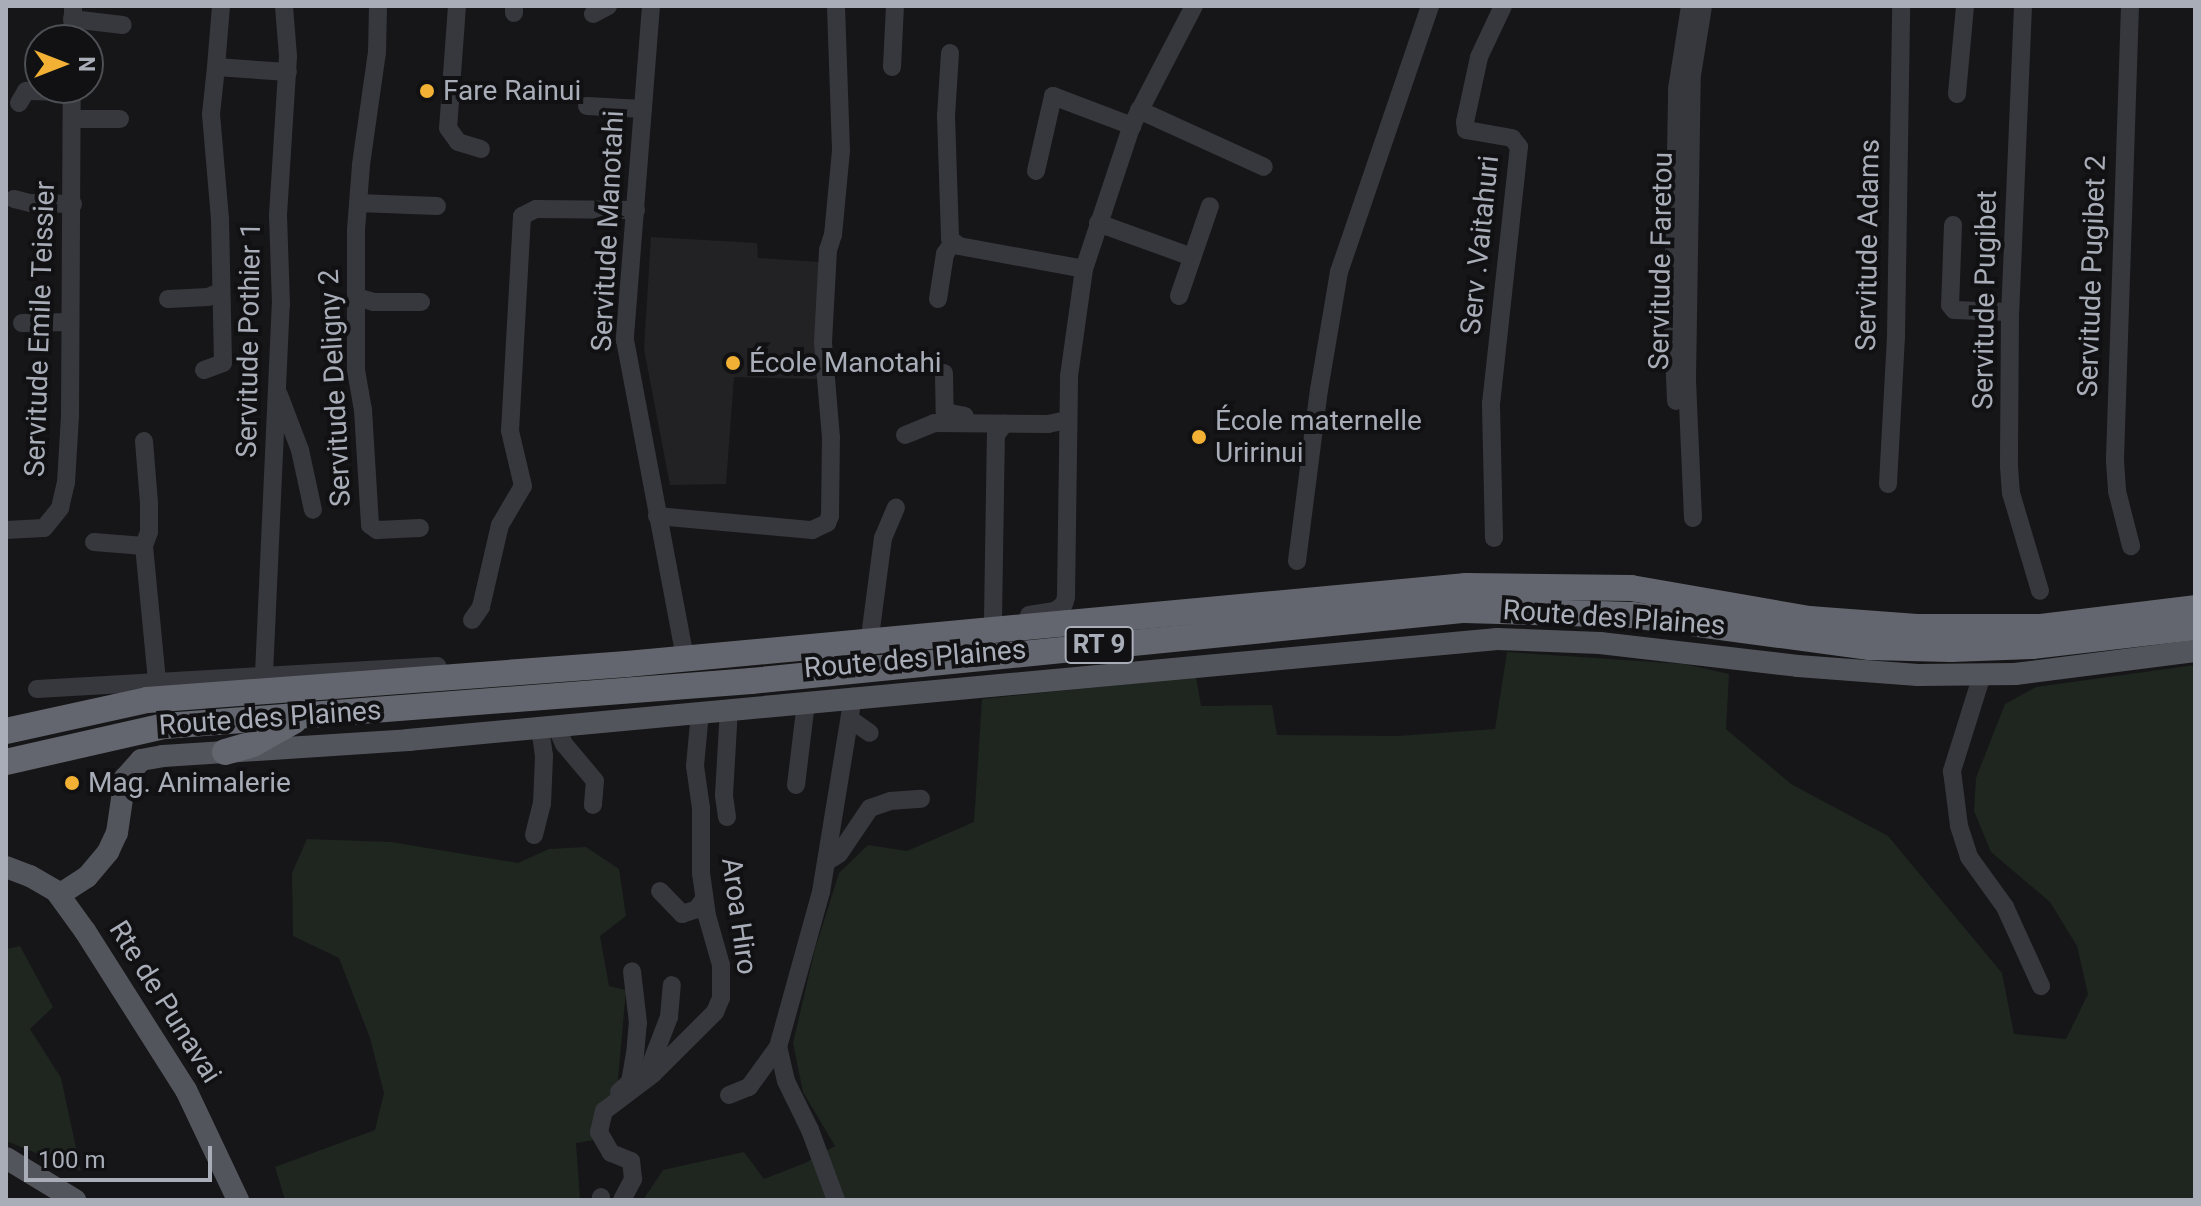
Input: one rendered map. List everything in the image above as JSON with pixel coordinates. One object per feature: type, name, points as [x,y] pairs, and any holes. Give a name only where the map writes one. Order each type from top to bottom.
[{"type":"highway","name":"Route des Plaines","points":[[6,731],[147,700],[627,664],[1466,586],[1631,588],[1809,619],[1917,627],[2041,627],[2195,608]]},
{"type":"highway","name":"Route des Plaines","points":[[6,762],[150,728],[751,681],[1464,610],[1632,615],[1870,647],[1951,649],[2032,646],[2195,627]]},
{"type":"highway","points":[[225,752],[253,744],[305,715]]},
{"type":"main road","name":"Route des Plaines","points":[[59,895],[87,877],[108,852],[117,833],[125,778],[141,760],[548,727],[806,702],[851,708],[1497,639],[1600,643],[1868,672],[1982,675],[2043,671],[2195,651]]},
{"type":"main road","name":"Rte de Punavai","points":[[6,867],[30,876],[59,895],[186,1090],[238,1200]]},
{"type":"main road","points":[[6,1158],[75,1200]]},
{"type":"street","points":[[204,370],[223,363],[220,219],[211,114],[221,6]]},
{"type":"street","name":"Servitude Pothier 1","points":[[264,674],[276,466],[276,388],[281,305],[278,215],[288,72],[284,6]]},
{"type":"street","name":"Servitude Deligny 2","points":[[378,6],[377,52],[358,203],[356,370],[363,410],[370,525],[377,530],[420,528]]},
{"type":"street","points":[[457,6],[448,128],[458,142],[481,149]]},
{"type":"street","name":"Servitude Manotahi","points":[[651,6],[625,340],[683,647]]},
{"type":"street","points":[[657,516],[812,530],[827,523],[830,516],[831,438],[823,342],[826,265],[833,235],[841,150],[836,6]]},
{"type":"street","points":[[892,67],[895,6]]},
{"type":"street","points":[[37,689],[264,674],[523,663],[1044,614],[1061,608],[1066,597],[1072,343],[1084,269],[1135,118],[1194,6]]},
{"type":"street","points":[[1297,561],[1316,404],[1339,272],[1430,6]]},
{"type":"street","name":"Serv .Vaitahuri","points":[[1494,538],[1491,404],[1519,147],[1512,138],[1466,130],[1465,122],[1479,57],[1503,6]]},
{"type":"street","name":"Servitude Faretou","points":[[1679,452],[1673,327],[1677,98],[1690,6]]},
{"type":"street","name":"Servitude Faretou","points":[[1693,518],[1687,379],[1692,75],[1703,6]]},
{"type":"street","name":"Servitude Adams","points":[[1888,484],[1896,336],[1901,6]]},
{"type":"street","points":[[1957,94],[1965,6]]},
{"type":"street","name":"Servitude Pugibet","points":[[2023,6],[2010,312],[2011,493],[2040,591]]},
{"type":"street","name":"Servitude Pugibet 2","points":[[2130,6],[2115,461],[2117,491],[2131,546]]},
{"type":"street","points":[[72,13],[123,25]]},
{"type":"street","points":[[950,53],[946,116],[956,244]]},
{"type":"street","points":[[216,67],[288,72]]},
{"type":"street","points":[[19,103],[24,94]]},
{"type":"street","points":[[1036,171],[1053,96],[1135,118],[1264,167]]},
{"type":"street","name":"Servitude Emile Teissier","points":[[6,530],[44,528],[60,508],[69,437],[72,104]]},
{"type":"street","points":[[587,106],[643,109]]},
{"type":"street","points":[[73,119],[120,119]]},
{"type":"street","points":[[14,199],[30,203],[73,204]]},
{"type":"street","points":[[358,203],[437,206]]},
{"type":"street","points":[[1179,296],[1210,206]]},
{"type":"street","points":[[472,620],[481,607],[500,525],[523,486],[510,431],[522,216],[536,209],[636,210]]},
{"type":"street","points":[[1098,223],[1192,257]]},
{"type":"street","points":[[1953,225],[1950,305],[1954,310],[2010,312]]},
{"type":"street","points":[[956,244],[1084,269]]},
{"type":"street","points":[[943,299],[945,254],[956,244]]},
{"type":"street","points":[[168,299],[208,297],[220,292]]},
{"type":"street","points":[[357,297],[373,302],[421,302]]},
{"type":"street","points":[[22,323],[70,322]]},
{"type":"street","points":[[944,373],[942,405],[948,414],[1068,414]]},
{"type":"street","points":[[276,388],[300,450],[313,510]]},
{"type":"street","points":[[905,435],[934,423],[1004,424],[1068,414]]},
{"type":"street","points":[[993,619],[996,435],[1004,424]]},
{"type":"street","points":[[144,441],[149,481],[149,532],[144,546],[157,682]]},
{"type":"street","points":[[871,629],[883,538],[896,508]]},
{"type":"street","points":[[94,542],[144,546]]},
{"type":"street","points":[[1982,675],[1952,771],[1959,826],[1969,857],[2005,907],[2041,986]]},
{"type":"street","points":[[796,785],[806,702]]},
{"type":"street","points":[[851,708],[870,733]]},
{"type":"street","points":[[729,1095],[749,1087],[778,1047],[826,862],[851,708]]},
{"type":"street","points":[[727,817],[729,709]]},
{"type":"street","name":"Aroa Hiro","points":[[599,1132],[604,1111],[653,1074],[715,1012],[721,998],[721,965],[704,899],[701,808],[695,779],[699,729],[695,712]]},
{"type":"street","points":[[548,727],[595,781],[593,805]]},
{"type":"street","points":[[534,835],[542,804],[548,727]]},
{"type":"street","points":[[695,779],[726,777]]},
{"type":"street","points":[[826,862],[839,854],[870,808],[890,801],[921,799]]},
{"type":"street","points":[[660,891],[682,914],[697,909],[704,899]]},
{"type":"street","points":[[622,1200],[633,1179],[631,1161],[611,1153],[599,1132],[595,1114],[630,1082],[638,1023],[632,971]]},
{"type":"street","points":[[653,1074],[649,1069],[669,1017],[672,985]]},
{"type":"street","points":[[778,1047],[786,1081],[810,1130],[836,1200]]},
{"type":"shaded area","name":"École Manotahi","points":[[651,237],[757,243],[758,258],[820,262],[819,379],[734,377],[726,484],[670,485],[644,349]]},
{"type":"shaded area","points":[[1507,652],[1684,664],[1729,674],[1726,729],[1791,784],[1888,836],[2002,973],[2014,1034],[2066,1039],[2088,994],[2077,946],[2050,902],[1991,852],[1974,811],[1976,778],[2005,704],[2036,687],[2195,665],[2195,1200],[643,1200],[663,1170],[744,1152],[764,1179],[805,1163],[835,1146],[803,1092],[793,1043],[815,949],[839,873],[868,845],[907,851],[974,822],[982,699],[1196,677],[1201,706],[1272,705],[1277,735],[1398,736],[1495,729]]},
{"type":"shaded area","points":[[307,839],[391,842],[518,863],[549,849],[586,847],[619,869],[626,916],[600,936],[609,986],[626,990],[617,1090],[606,1138],[576,1143],[580,1200],[285,1200],[275,1167],[375,1130],[384,1093],[370,1038],[339,958],[293,936],[292,873]]},
{"type":"shaded area","points":[[20,946],[53,1007],[30,1029],[61,1078],[81,1171],[6,1141],[6,949]]},
{"type":"place","name":"Fare Rainui","points":[[427,91]]},
{"type":"place","name":"École Manotahi","points":[[733,363]]},
{"type":"place","name":"École maternelle Uririnui","points":[[1199,437]]},
{"type":"place","name":"Mag. Animalerie","points":[[72,783]]}]
